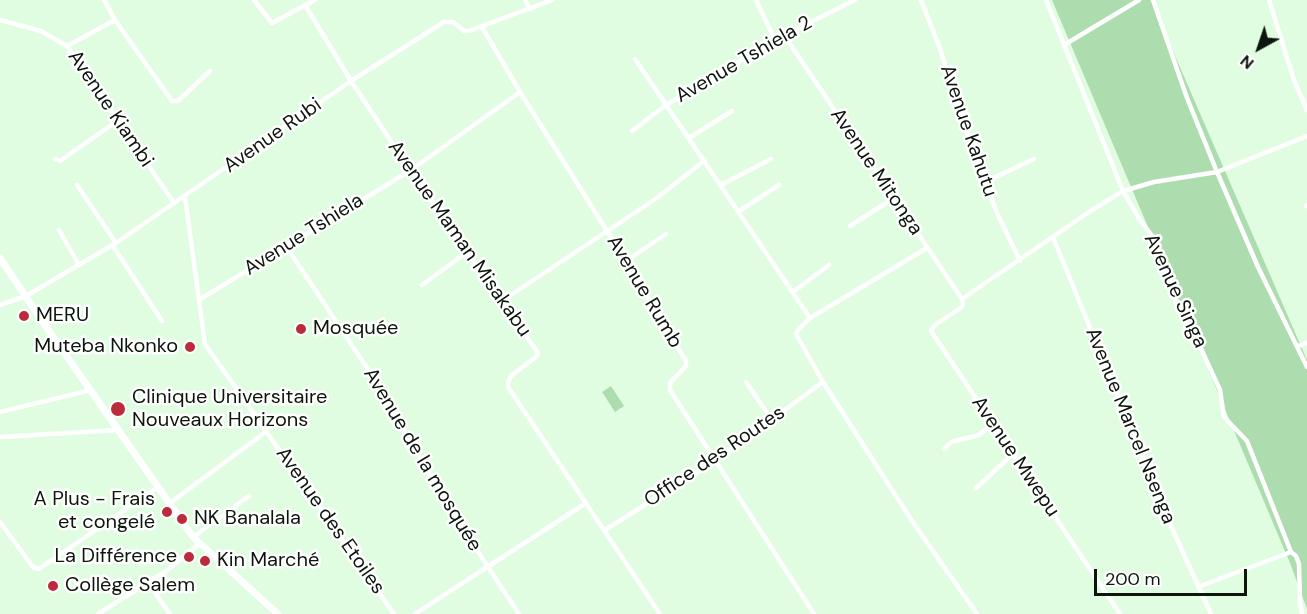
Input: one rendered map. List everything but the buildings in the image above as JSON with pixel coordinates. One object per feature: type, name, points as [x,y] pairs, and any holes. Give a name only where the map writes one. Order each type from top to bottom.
[{"type":"main road","points":[[0,258],[193,537],[278,614]]},
{"type":"street","points":[[104,0],[115,20],[172,101],[178,101],[210,71]]},
{"type":"street","points":[[254,0],[272,23],[315,0]]},
{"type":"street","points":[[525,0],[530,9]]},
{"type":"street","name":"Avenue Rubi","points":[[0,305],[26,296],[114,244],[351,81],[444,22],[453,22],[466,31],[552,0]]},
{"type":"street","points":[[756,0],[775,40]]},
{"type":"street","name":"Avenue Tshiela 2","points":[[632,131],[666,105],[775,40],[855,0]]},
{"type":"street","name":"Avenue Kahutu","points":[[921,0],[939,46],[985,183],[1020,261]]},
{"type":"street","name":"Avenue Singa","points":[[1046,0],[1123,191],[1156,241],[1176,303],[1198,342],[1220,390],[1224,417],[1247,441],[1291,552],[1296,556],[1299,564],[1302,614]]},
{"type":"street","points":[[1064,45],[1139,0]]},
{"type":"street","points":[[1153,0],[1186,98],[1217,172],[1258,267],[1307,367]]},
{"type":"street","points":[[1269,0],[1294,80],[1307,110]]},
{"type":"street","name":"Avenue Maman Misakabu","points":[[305,5],[351,81],[538,354],[511,376],[508,387],[660,614]]},
{"type":"street","name":"Avenue Kiambi","points":[[0,20],[41,31],[67,46],[174,203]]},
{"type":"street","points":[[67,46],[115,20]]},
{"type":"street","name":"Avenue Rumb","points":[[482,27],[686,361],[686,366],[671,380],[669,387],[813,614]]},
{"type":"street","name":"Avenue Mitonga","points":[[784,35],[962,299]]},
{"type":"street","points":[[635,59],[810,318]]},
{"type":"street","name":"Avenue Tshiela","points":[[199,300],[411,170],[520,92]]},
{"type":"street","points":[[689,138],[732,111]]},
{"type":"street","points":[[55,159],[60,161],[117,121]]},
{"type":"street","points":[[962,299],[1123,191],[1154,182],[1217,172],[1307,136]]},
{"type":"street","points":[[721,185],[771,159]]},
{"type":"street","points":[[985,183],[1034,159]]},
{"type":"street","points":[[502,301],[657,198],[705,160]]},
{"type":"street","points":[[739,211],[779,185]]},
{"type":"street","points":[[77,186],[162,321]]},
{"type":"street","name":"Avenue des Etoiles","points":[[185,197],[205,344],[394,614]]},
{"type":"street","points":[[850,226],[894,198]]},
{"type":"street","points":[[58,230],[79,265]]},
{"type":"street","points":[[626,261],[666,234]]},
{"type":"street","name":"Avenue Marcel Nsenga","points":[[1053,237],[1170,524],[1211,614]]},
{"type":"street","name":"Avenue de la mosquée","points":[[286,246],[380,386],[446,503],[519,614]]},
{"type":"street","points":[[927,248],[810,318],[796,334],[823,382],[912,521],[977,614]]},
{"type":"street","points":[[422,285],[467,252]]},
{"type":"street","points":[[793,292],[829,265]]},
{"type":"street","name":"Avenue Mwepu","points":[[962,299],[963,304],[960,309],[933,327],[931,331],[1120,614]]},
{"type":"street","points":[[1298,346],[1307,343]]},
{"type":"street","points":[[746,382],[772,420]]},
{"type":"street","name":"Office des Routes","points":[[605,530],[715,461],[823,382]]},
{"type":"street","points":[[0,412],[91,390]]},
{"type":"street","points":[[944,449],[951,442],[979,435],[993,423]]},
{"type":"street","points":[[0,437],[118,430]]},
{"type":"street","points":[[170,503],[267,431]]},
{"type":"street","points":[[976,488],[1013,454]]},
{"type":"street","points":[[0,522],[33,567],[39,569],[158,487]]},
{"type":"street","points":[[193,537],[249,496]]},
{"type":"street","points":[[415,614],[586,503]]},
{"type":"street","points":[[98,614],[148,583],[199,544]]},
{"type":"street","points":[[1198,586],[1291,552]]},
{"type":"street","points":[[148,583],[170,614]]},
{"type":"green space","points":[[1052,0],[1153,0],[1307,360],[1307,609],[1290,563]]},
{"type":"green space","points":[[611,386],[624,406],[615,412],[602,392]]},
{"type":"place","name":"MERU","points":[[24,316]]},
{"type":"place","name":"Mosquée","points":[[301,329]]},
{"type":"place","name":"Muteba Nkonko","points":[[190,347]]},
{"type":"place","name":"Clinique Universitaire Nouveaux Horizons","points":[[118,409]]},
{"type":"place","name":"A Plus - Frais et congelé","points":[[167,512]]},
{"type":"place","name":"NK Banalala","points":[[182,519]]},
{"type":"place","name":"La Différence","points":[[189,557]]},
{"type":"place","name":"Kin Marché","points":[[205,561]]},
{"type":"place","name":"Collège Salem","points":[[53,586]]}]
